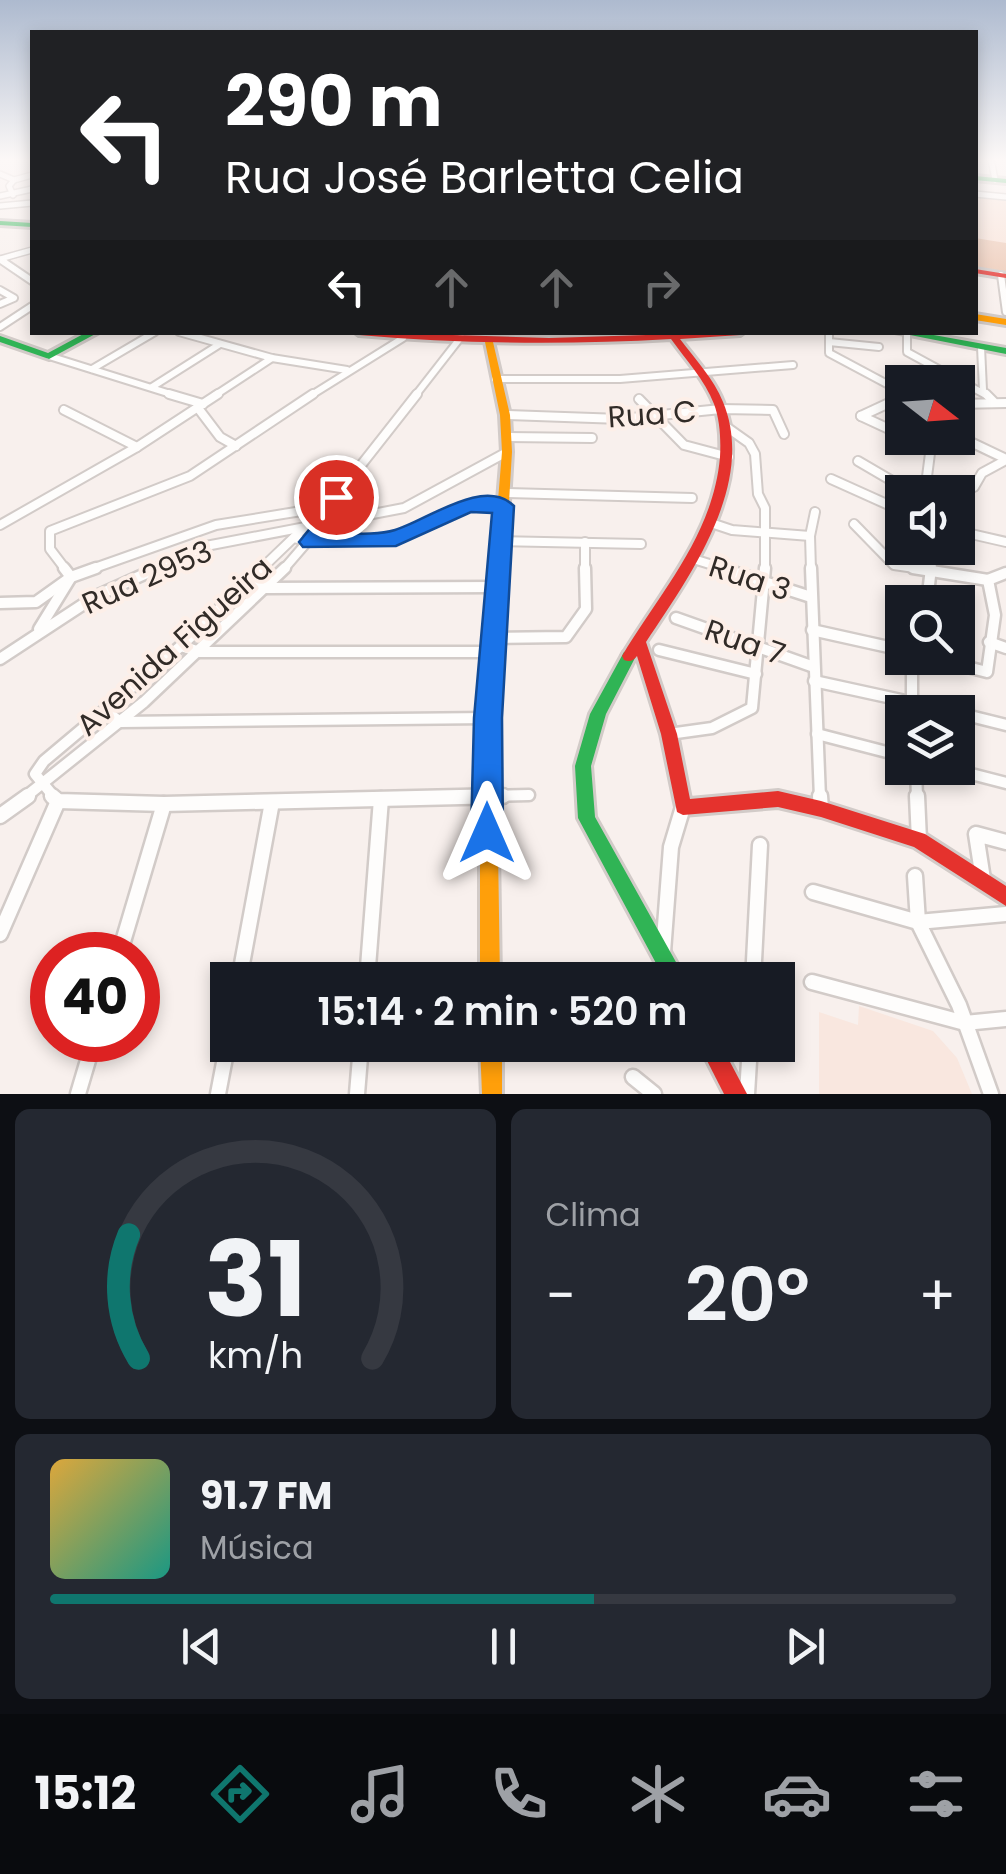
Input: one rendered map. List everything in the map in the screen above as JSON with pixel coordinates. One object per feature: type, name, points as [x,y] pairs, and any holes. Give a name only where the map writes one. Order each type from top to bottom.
[{"type":"street","points":[[0,223],[30,225]]},
{"type":"street","points":[[0,259],[30,251]]},
{"type":"street","points":[[0,259],[30,281]]},
{"type":"street","points":[[0,276],[16,271]]},
{"type":"street","points":[[978,271],[1003,275],[1006,312]]},
{"type":"street","points":[[0,290],[14,298],[0,304]]},
{"type":"street","points":[[0,327],[30,307]]},
{"type":"street","points":[[978,317],[1006,322]]},
{"type":"street","points":[[49,356],[89,335]]},
{"type":"street","points":[[92,368],[150,335]]},
{"type":"street","points":[[190,335],[272,358],[348,370]]},
{"type":"street","points":[[382,335],[445,336],[487,342],[706,335]]},
{"type":"street","points":[[829,335],[829,354],[885,383]]},
{"type":"street","points":[[907,335],[907,352],[983,390],[993,401]]},
{"type":"street","name":"Avenida Figueira","points":[[41,786],[35,774],[39,767],[182,646],[340,492],[445,336]]},
{"type":"street","points":[[936,336],[1006,351]]},
{"type":"street","points":[[71,577],[50,550],[50,531],[190,476],[348,370],[404,338]]},
{"type":"street","points":[[669,734],[712,728],[752,708],[767,530],[766,508],[758,494],[760,470],[755,454],[749,443],[720,416],[671,338]]},
{"type":"street","points":[[0,339],[201,406],[220,436],[236,446]]},
{"type":"street","points":[[487,342],[506,437],[488,718],[490,962]]},
{"type":"street","points":[[829,342],[880,347]]},
{"type":"street","points":[[152,387],[220,344]]},
{"type":"street","points":[[981,346],[983,390]]},
{"type":"street","points":[[0,525],[137,447],[272,358]]},
{"type":"street","points":[[494,379],[620,379],[794,366]]},
{"type":"street","points":[[639,399],[684,446],[729,456]]},
{"type":"street","points":[[975,403],[1006,403]]},
{"type":"street","points":[[885,404],[861,416],[885,427]]},
{"type":"street","points":[[64,410],[137,447]]},
{"type":"street","name":"Rua C","points":[[504,415],[621,420],[773,410],[784,434]]},
{"type":"street","points":[[666,962],[587,818],[580,792],[587,742],[611,687],[711,523],[729,471],[720,416]]},
{"type":"street","points":[[506,437],[592,438]]},
{"type":"street","points":[[975,444],[1006,459]]},
{"type":"street","name":"Rua 2953","points":[[0,659],[96,596],[206,546],[416,504],[503,458]]},
{"type":"street","points":[[975,485],[982,473],[1006,459]]},
{"type":"street","points":[[858,461],[885,477]]},
{"type":"street","points":[[831,479],[885,503]]},
{"type":"street","points":[[294,538],[311,542],[396,538],[468,505],[504,500],[692,498]]},
{"type":"street","points":[[0,603],[36,602],[71,577],[216,525],[323,508],[327,522]]},
{"type":"street","points":[[815,512],[810,536],[811,597],[821,809]]},
{"type":"street","name":"Avenida Figueira","points":[[0,816],[120,722],[200,652],[267,588],[327,522]]},
{"type":"street","points":[[711,523],[732,530],[810,536]]},
{"type":"street","points":[[854,524],[894,565],[988,580],[1006,573]]},
{"type":"street","points":[[975,535],[1006,542]]},
{"type":"street","points":[[502,541],[641,544]]},
{"type":"street","points":[[182,646],[200,652],[493,645],[566,636],[586,609],[584,542]]},
{"type":"street","name":"Rua 3","points":[[690,558],[811,597]]},
{"type":"street","points":[[931,585],[934,565]]},
{"type":"street","points":[[37,632],[71,577]]},
{"type":"street","points":[[975,669],[987,672],[995,615],[988,580]]},
{"type":"street","points":[[249,583],[267,588],[497,587]]},
{"type":"street","name":"Rua 7","points":[[676,618],[814,667]]},
{"type":"street","points":[[812,630],[885,646]]},
{"type":"street","points":[[989,642],[1006,648]]},
{"type":"street","points":[[640,644],[669,734],[683,807],[671,847],[662,955]]},
{"type":"street","points":[[660,650],[756,674]]},
{"type":"street","points":[[814,681],[885,700]]},
{"type":"street","points":[[104,710],[120,722],[488,718]]},
{"type":"street","points":[[975,717],[1006,725]]},
{"type":"street","points":[[817,734],[885,752]]},
{"type":"street","points":[[975,775],[1006,783]]},
{"type":"street","points":[[916,785],[918,840]]},
{"type":"street","points":[[41,786],[58,800],[164,804],[528,795]]},
{"type":"street","points":[[368,962],[382,799]]},
{"type":"street","points":[[683,807],[778,799],[821,809],[918,840],[983,879],[1006,898]]},
{"type":"street","points":[[0,934],[58,800]]},
{"type":"street","points":[[242,962],[272,802]]},
{"type":"street","points":[[127,932],[164,804]]},
{"type":"street","points":[[983,879],[976,834],[1006,842]]},
{"type":"street","points":[[754,962],[760,845]]},
{"type":"street","points":[[915,876],[918,922],[965,1023],[990,1094]]},
{"type":"street","points":[[813,892],[918,922],[1006,914]]},
{"type":"street","points":[[812,982],[965,1023],[1006,1019]]},
{"type":"street","points":[[78,1094],[87,1062]]},
{"type":"street","points":[[218,1094],[224,1062]]},
{"type":"street","points":[[357,1094],[360,1062]]},
{"type":"street","points":[[491,1062],[492,1092]]},
{"type":"street","points":[[719,1062],[736,1094]]},
{"type":"street","points":[[747,1094],[749,1062]]},
{"type":"street","points":[[633,1077],[654,1094]]},
{"type":"shaded area","points":[[978,210],[1006,210],[1006,273],[978,268]]},
{"type":"shaded area","points":[[978,238],[1006,243],[1006,273],[978,268]]},
{"type":"shaded area","points":[[859,1006],[933,1031],[957,1058],[972,1094],[819,1094],[819,1012],[858,1025]]},
{"type":"traffic: fast","points":[[0,223],[30,225]]},
{"type":"traffic: fast","points":[[0,339],[49,356],[89,335]]},
{"type":"traffic: fast","points":[[916,335],[1006,351]]},
{"type":"traffic: fast","points":[[629,656],[598,714],[583,766],[587,818],[666,962]]},
{"type":"traffic: slow","points":[[978,317],[1006,322]]},
{"type":"traffic: slow","points":[[489,342],[505,415],[507,452],[488,718],[490,962]]},
{"type":"traffic: slow","points":[[491,1062],[492,1092]]},
{"type":"traffic: jam","points":[[978,271],[1006,276]]},
{"type":"traffic: jam","points":[[395,335],[549,341],[692,335]]},
{"type":"traffic: jam","points":[[629,656],[702,540],[724,477],[726,444],[718,400],[675,338]]},
{"type":"traffic: jam","points":[[640,644],[669,734],[683,807],[778,799],[821,809],[919,840],[1006,897]]},
{"type":"traffic: jam","points":[[719,1062],[736,1094]]},
{"type":"route","points":[[336,497],[323,508],[327,522],[311,542],[396,538],[468,505],[504,506],[488,718],[487,833]]}]
